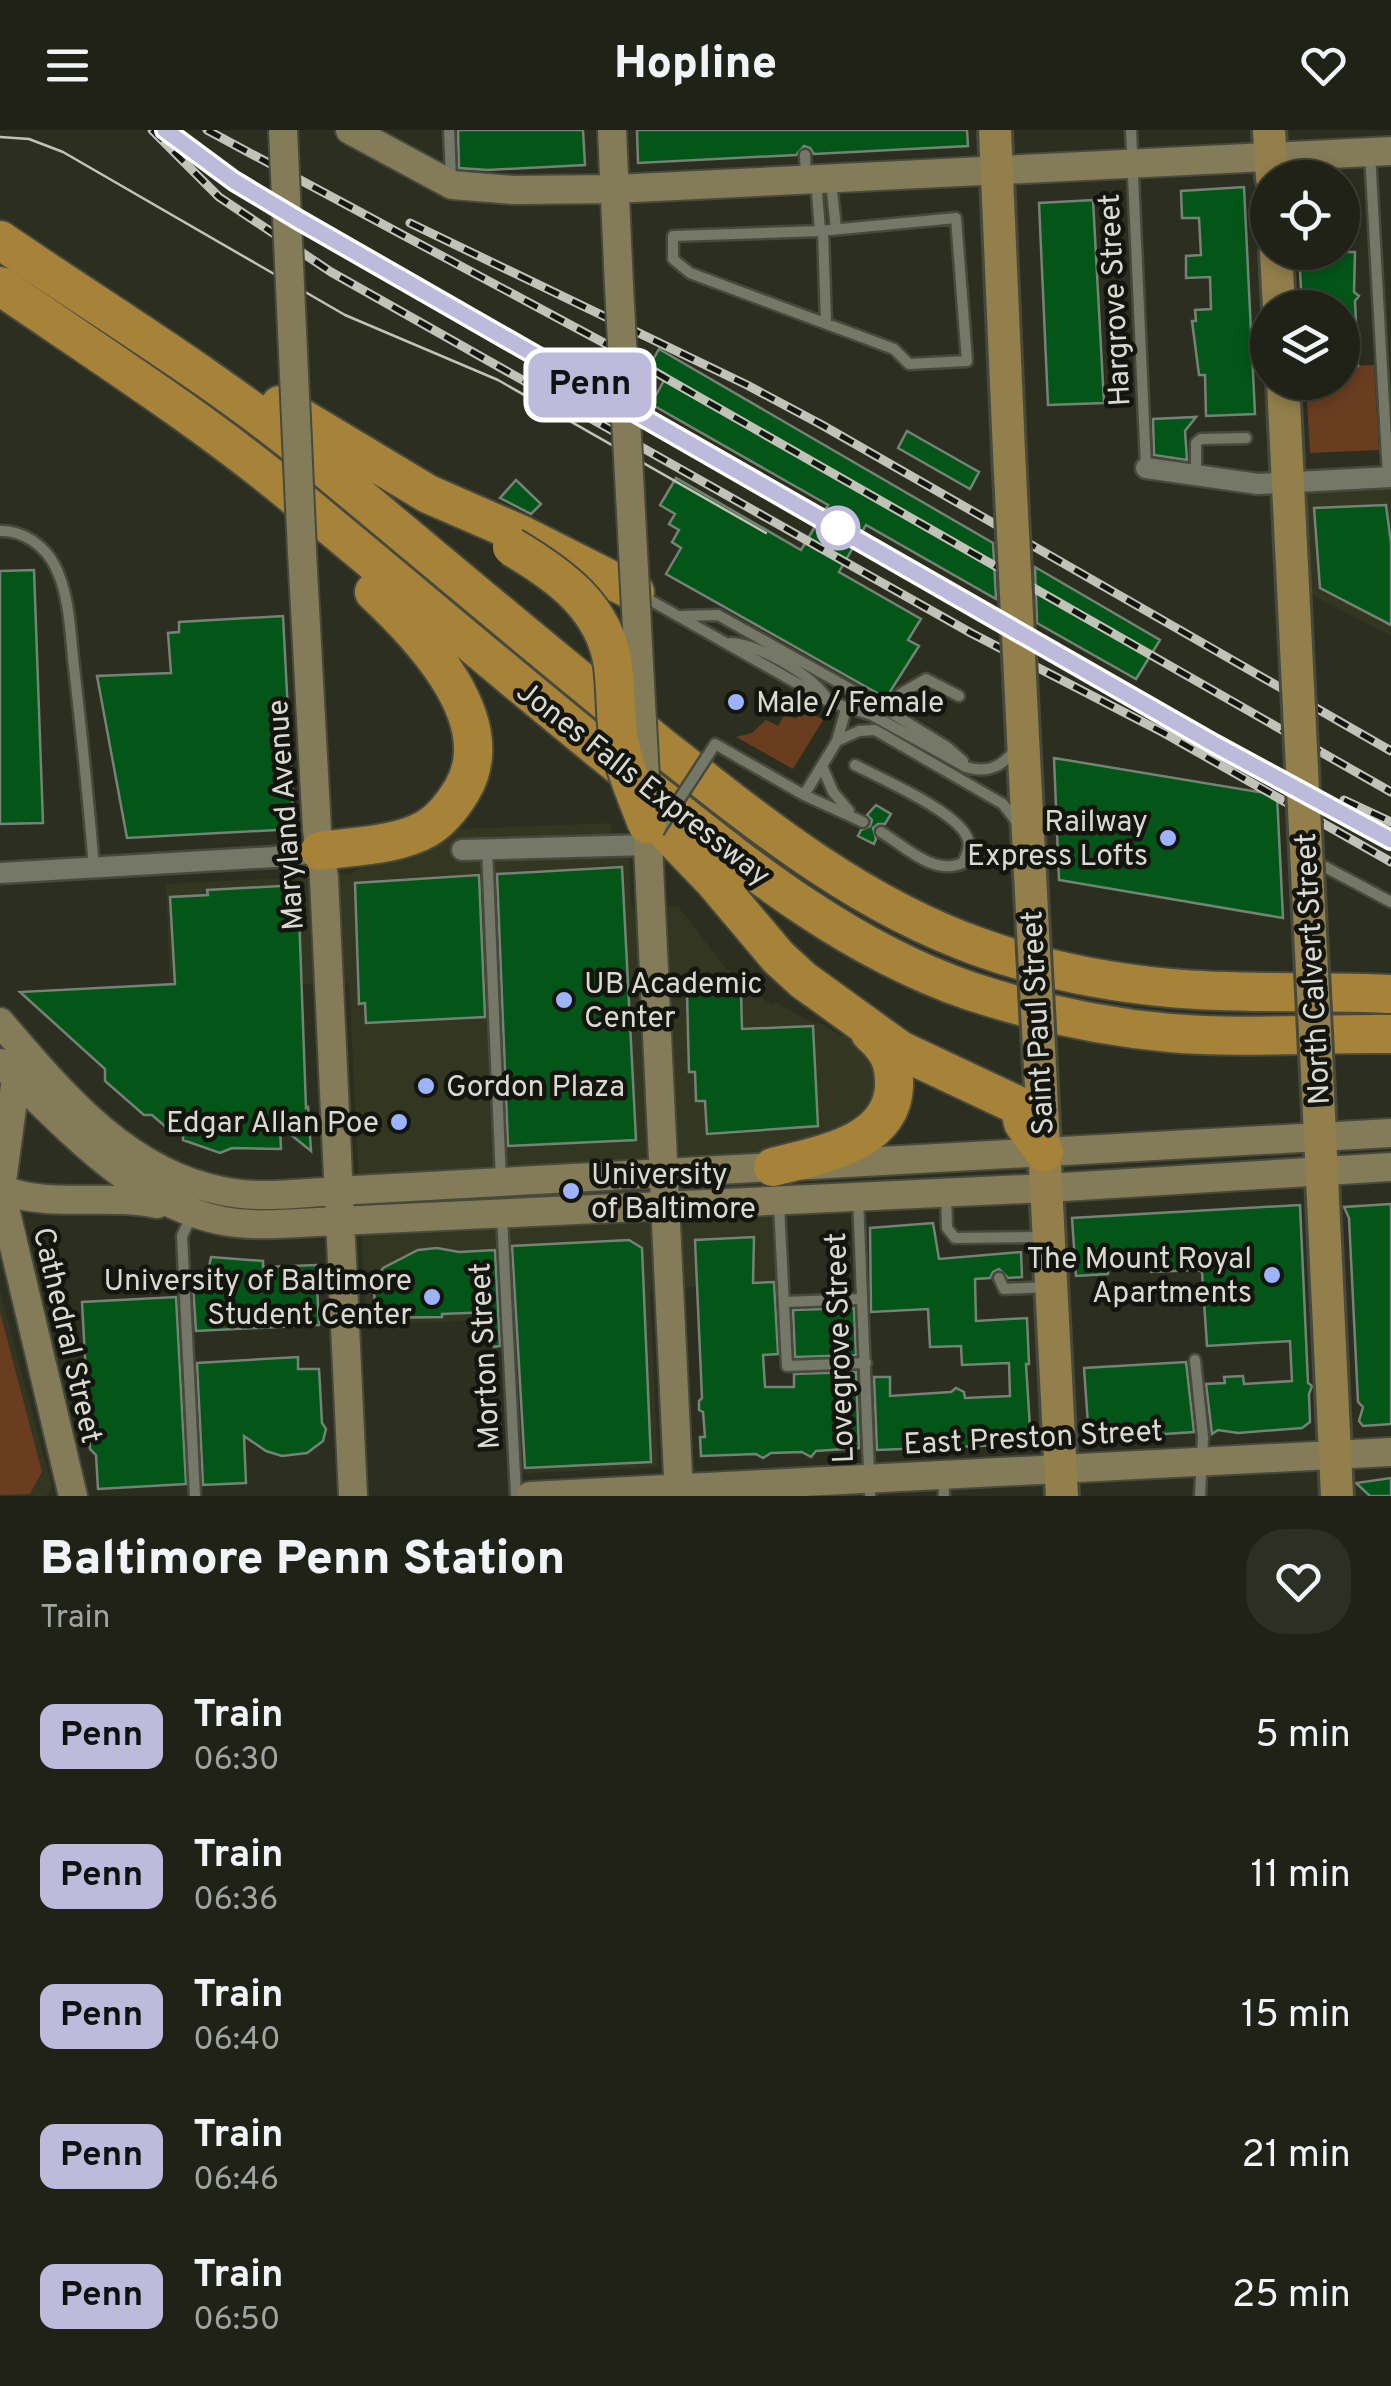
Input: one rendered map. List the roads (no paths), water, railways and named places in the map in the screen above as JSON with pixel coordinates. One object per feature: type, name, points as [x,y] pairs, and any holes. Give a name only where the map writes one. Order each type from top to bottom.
[{"type":"highway","points":[[1,240],[180,340],[339,443],[428,494],[516,541],[635,592]]},
{"type":"highway","name":"Jones Falls Expressway","points":[[1,240],[264,422],[368,504],[529,641],[728,798],[808,858],[892,910],[980,948],[1083,976],[1173,988],[1391,994]]},
{"type":"highway","points":[[0,287],[172,430],[340,560],[390,607],[453,685],[466,712],[473,745],[468,781],[448,812],[425,830],[406,837],[320,851]]},
{"type":"highway","name":"Jones Falls Expressway","points":[[0,287],[293,494],[505,675],[789,897],[832,926],[916,970],[1015,1004],[1128,1028],[1276,1036],[1391,1034]]},
{"type":"highway","points":[[516,541],[562,580],[592,612],[606,636],[618,736],[648,837]]},
{"type":"highway","points":[[505,675],[684,848],[778,957],[882,1044],[892,1058],[894,1090],[887,1112],[876,1126],[776,1184]]},
{"type":"highway","points":[[849,1015],[900,1050],[1019,1106],[1046,1170]]},
{"type":"main road","name":"Maryland Avenue","points":[[283,130],[353,1496]]},
{"type":"main road","points":[[350,130],[452,185],[513,190],[615,189],[814,173],[997,169],[1383,148]]},
{"type":"main road","points":[[612,130],[679,1492]]},
{"type":"main road","name":"Saint Paul Street","points":[[995,130],[1062,1482]]},
{"type":"main road","name":"North Calvert Street","points":[[1284,400],[1292,546],[1290,784],[1318,1093],[1337,1496]]},
{"type":"main road","points":[[4,1026],[103,1133],[124,1149],[172,1176],[224,1192],[267,1195],[664,1174],[776,1184],[858,1197],[946,1193],[1046,1170],[1320,1137],[1391,1133]]},
{"type":"main road","name":"Cathedral Street","points":[[4,1026],[8,1070],[0,1188],[73,1496]]},
{"type":"main road","points":[[8,1070],[104,1160],[156,1196],[224,1222],[252,1224],[666,1205],[776,1184],[1046,1170],[1391,1167]]},
{"type":"main road","points":[[0,1188],[25,1199],[116,1197],[193,1212]]},
{"type":"main road","name":"East Preston Street","points":[[530,1496],[1062,1482],[1200,1462],[1391,1452]]},
{"type":"street","points":[[1146,468],[1258,484],[1389,477]]},
{"type":"street","points":[[462,850],[648,837]]},
{"type":"street","points":[[0,873],[320,851]]},
{"type":"lane","points":[[449,130],[452,185]]},
{"type":"lane","name":"Hargrove Street","points":[[1131,130],[1146,468]]},
{"type":"lane","points":[[1383,148],[1389,477]]},
{"type":"lane","points":[[814,173],[836,230]]},
{"type":"lane","points":[[814,173],[822,231],[826,323]]},
{"type":"lane","points":[[956,218],[968,361],[909,364],[894,349],[690,272],[673,259],[673,236],[836,230],[956,218]]},
{"type":"lane","points":[[1196,476],[1196,443],[1201,439],[1246,438]]},
{"type":"lane","points":[[0,530],[40,544],[56,566],[64,590],[94,867]]},
{"type":"lane","points":[[635,592],[830,702],[846,716],[872,715],[957,764],[976,770],[998,767],[1024,738]]},
{"type":"lane","points":[[681,616],[718,615],[948,746],[976,770]]},
{"type":"lane","points":[[888,711],[900,694],[926,679],[959,696]]},
{"type":"lane","points":[[804,795],[837,741],[846,716]]},
{"type":"lane","points":[[837,741],[859,731],[874,730],[1003,804],[1028,837]]},
{"type":"lane","points":[[648,837],[715,744],[804,795],[858,818],[833,792],[822,766]]},
{"type":"lane","points":[[855,764],[954,820],[968,837],[969,848],[963,863],[950,869],[930,863],[881,832]]},
{"type":"lane","points":[[487,849],[500,1182]]},
{"type":"lane","points":[[1298,852],[1391,902]]},
{"type":"lane","points":[[776,1184],[787,1366],[866,1363]]},
{"type":"lane","points":[[946,1193],[949,1234],[955,1238],[1049,1236]]},
{"type":"lane","name":"Lovegrove Street","points":[[858,1197],[870,1487]]},
{"type":"lane","points":[[193,1212],[182,1236],[195,1496]]},
{"type":"lane","name":"Morton Street","points":[[502,1214],[516,1496]]},
{"type":"lane","points":[[996,1238],[997,1253]]},
{"type":"lane","points":[[998,1278],[1004,1289],[1051,1287]]},
{"type":"lane","points":[[784,1302],[862,1299]]},
{"type":"lane","points":[[1196,1360],[1202,1437],[1200,1496]]},
{"type":"tram line","points":[[0,137],[29,139],[63,152],[345,315],[498,380],[766,533]]},
{"type":"railway","points":[[152,130],[219,197],[331,272],[971,633],[1164,733],[1391,862]]},
{"type":"railway","points":[[207,130],[606,344],[1391,792]]},
{"type":"railway","points":[[172,136],[235,181],[324,234],[1214,744],[1391,840]]},
{"type":"railway","points":[[410,223],[822,425],[1391,751]]},
{"type":"railway","points":[[1344,800],[1391,822]]},
{"type":"train","name":"Penn","points":[[165,130],[234,181],[299,220],[1214,744],[1391,840]]},
{"type":"place","name":"Male / Female","points":[[736,702]]},
{"type":"place","name":"Railway Express Lofts","points":[[1168,838]]},
{"type":"place","name":"UB Academic Center","points":[[564,1000]]},
{"type":"place","name":"Gordon Plaza","points":[[426,1086]]},
{"type":"place","name":"Edgar Allan Poe","points":[[399,1122]]},
{"type":"place","name":"University of Baltimore","points":[[571,1191]]},
{"type":"place","name":"The Mount Royal Apartments","points":[[1272,1275]]},
{"type":"place","name":"University of Baltimore Student Center","points":[[432,1297]]}]
